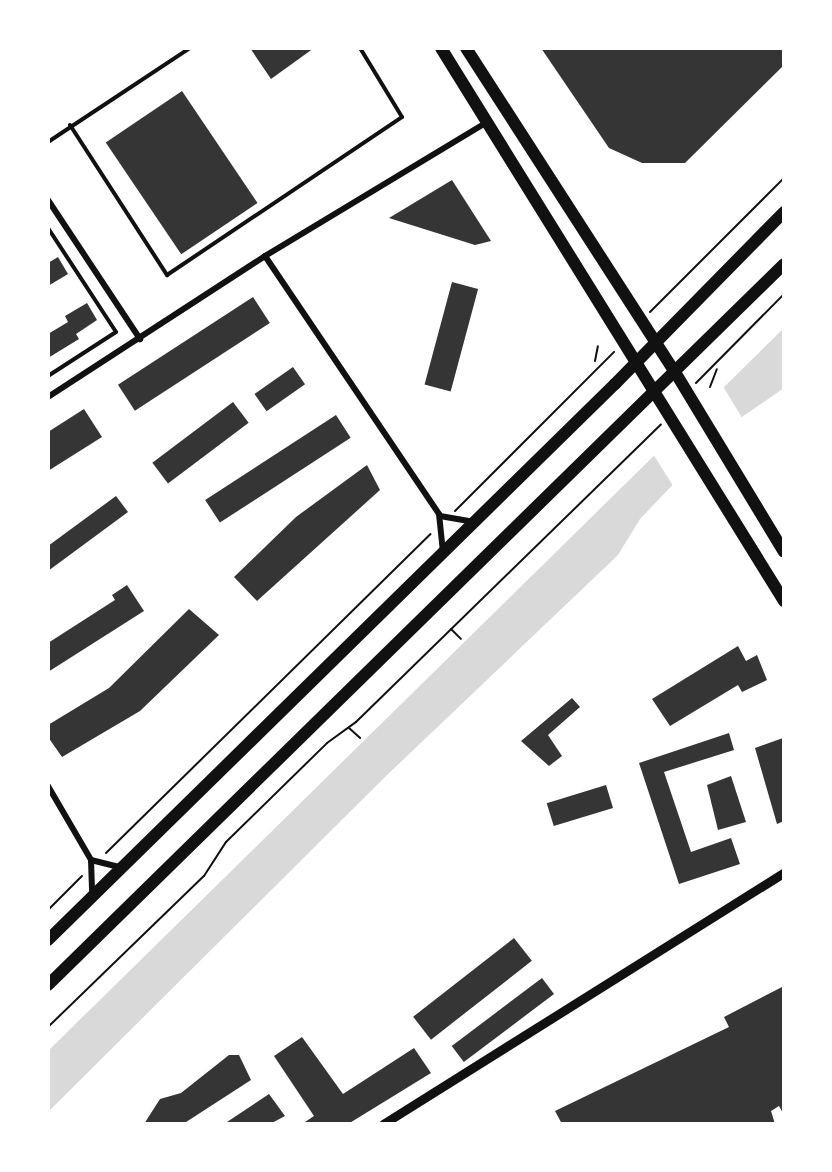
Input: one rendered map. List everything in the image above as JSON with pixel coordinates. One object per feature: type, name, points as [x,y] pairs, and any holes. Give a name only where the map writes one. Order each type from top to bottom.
[{"type":"main road","points":[[441,48],[784,601]]},
{"type":"main road","points":[[466,48],[675,372],[784,552]]},
{"type":"main road","points":[[48,940],[637,362],[784,212]]},
{"type":"main road","points":[[48,985],[784,264]]},
{"type":"street","points":[[48,397],[265,256],[488,122]]},
{"type":"street","points":[[48,201],[140,339]]},
{"type":"street","points":[[265,256],[440,516],[443,550]]},
{"type":"street","points":[[440,516],[474,522]]},
{"type":"street","points":[[48,786],[93,863],[92,899]]},
{"type":"street","points":[[93,863],[123,868]]},
{"type":"street","points":[[383,1124],[784,872]]},
{"type":"lane","points":[[48,142],[70,125],[190,48]]},
{"type":"lane","points":[[70,125],[167,275],[402,117],[360,48]]},
{"type":"lane","points":[[48,228],[116,332],[48,376]]},
{"type":"path","points":[[641,321],[784,178]]},
{"type":"path","points":[[688,393],[784,294]]},
{"type":"path","points":[[448,517],[624,340]]},
{"type":"path","points":[[595,361],[598,346]]},
{"type":"path","points":[[710,387],[717,369]]},
{"type":"path","points":[[48,1027],[204,876],[226,842],[349,728],[672,419]]},
{"type":"path","points":[[48,910],[93,863],[441,524]]},
{"type":"path","points":[[451,629],[461,639]]},
{"type":"path","points":[[349,728],[360,738]]},
{"type":"shaded area","points":[[784,328],[784,388],[729,426],[640,519],[618,555],[385,777],[48,1112],[48,1051]]},
{"type":"pier","points":[[721,383],[744,421],[731,428],[675,489],[653,454]]},
{"type":"building","points":[[250,48],[314,48],[271,79]]},
{"type":"building","points":[[541,48],[784,48],[784,65],[685,163],[642,163],[609,148]]},
{"type":"building","points":[[182,91],[257,203],[181,254],[106,142]]},
{"type":"building","points":[[452,180],[491,241],[475,245],[389,218]]},
{"type":"building","points":[[58,257],[68,274],[48,286],[48,263]]},
{"type":"building","points":[[452,282],[478,289],[451,391],[425,384]]},
{"type":"building","points":[[253,297],[270,323],[135,411],[118,385]]},
{"type":"building","points":[[87,303],[97,320],[76,334],[79,339],[48,358],[48,334],[68,322],[65,316]]},
{"type":"building","points":[[293,367],[305,384],[267,411],[254,394]]},
{"type":"building","points":[[233,402],[249,423],[168,484],[152,463]]},
{"type":"building","points":[[84,409],[102,437],[48,471],[48,432]]},
{"type":"building","points":[[336,415],[351,438],[220,523],[205,500]]},
{"type":"building","points":[[367,465],[380,490],[257,601],[234,577],[296,517]]},
{"type":"building","points":[[116,496],[128,512],[48,571],[48,546]]},
{"type":"building","points":[[127,585],[144,611],[48,672],[48,643],[115,600],[112,595]]},
{"type":"building","points":[[189,609],[219,635],[140,711],[62,757],[48,737],[48,725],[109,688]]},
{"type":"building","points":[[738,646],[746,661],[757,655],[767,680],[742,692],[738,685],[670,726],[652,699]]},
{"type":"building","points":[[572,698],[580,707],[548,735],[562,756],[549,766],[521,741]]},
{"type":"building","points":[[729,733],[734,750],[664,772],[691,852],[731,838],[740,864],[679,884],[639,763]]},
{"type":"building","points":[[783,738],[784,821],[777,824],[755,748]]},
{"type":"building","points":[[731,776],[746,822],[718,830],[707,785]]},
{"type":"building","points":[[606,785],[613,808],[554,826],[547,803]]},
{"type":"building","points":[[514,938],[532,961],[431,1040],[413,1017]]},
{"type":"building","points":[[542,978],[554,994],[464,1062],[452,1046]]},
{"type":"building","points":[[784,986],[784,1115],[779,1106],[771,1111],[775,1124],[562,1124],[555,1111],[729,1027],[724,1017]]},
{"type":"building","points":[[302,1037],[343,1094],[414,1048],[431,1073],[348,1124],[302,1124],[314,1116],[274,1056]]},
{"type":"building","points":[[229,1055],[239,1055],[251,1080],[183,1124],[144,1124],[160,1099],[181,1093]]},
{"type":"building","points":[[269,1094],[285,1116],[270,1124],[224,1124]]}]
